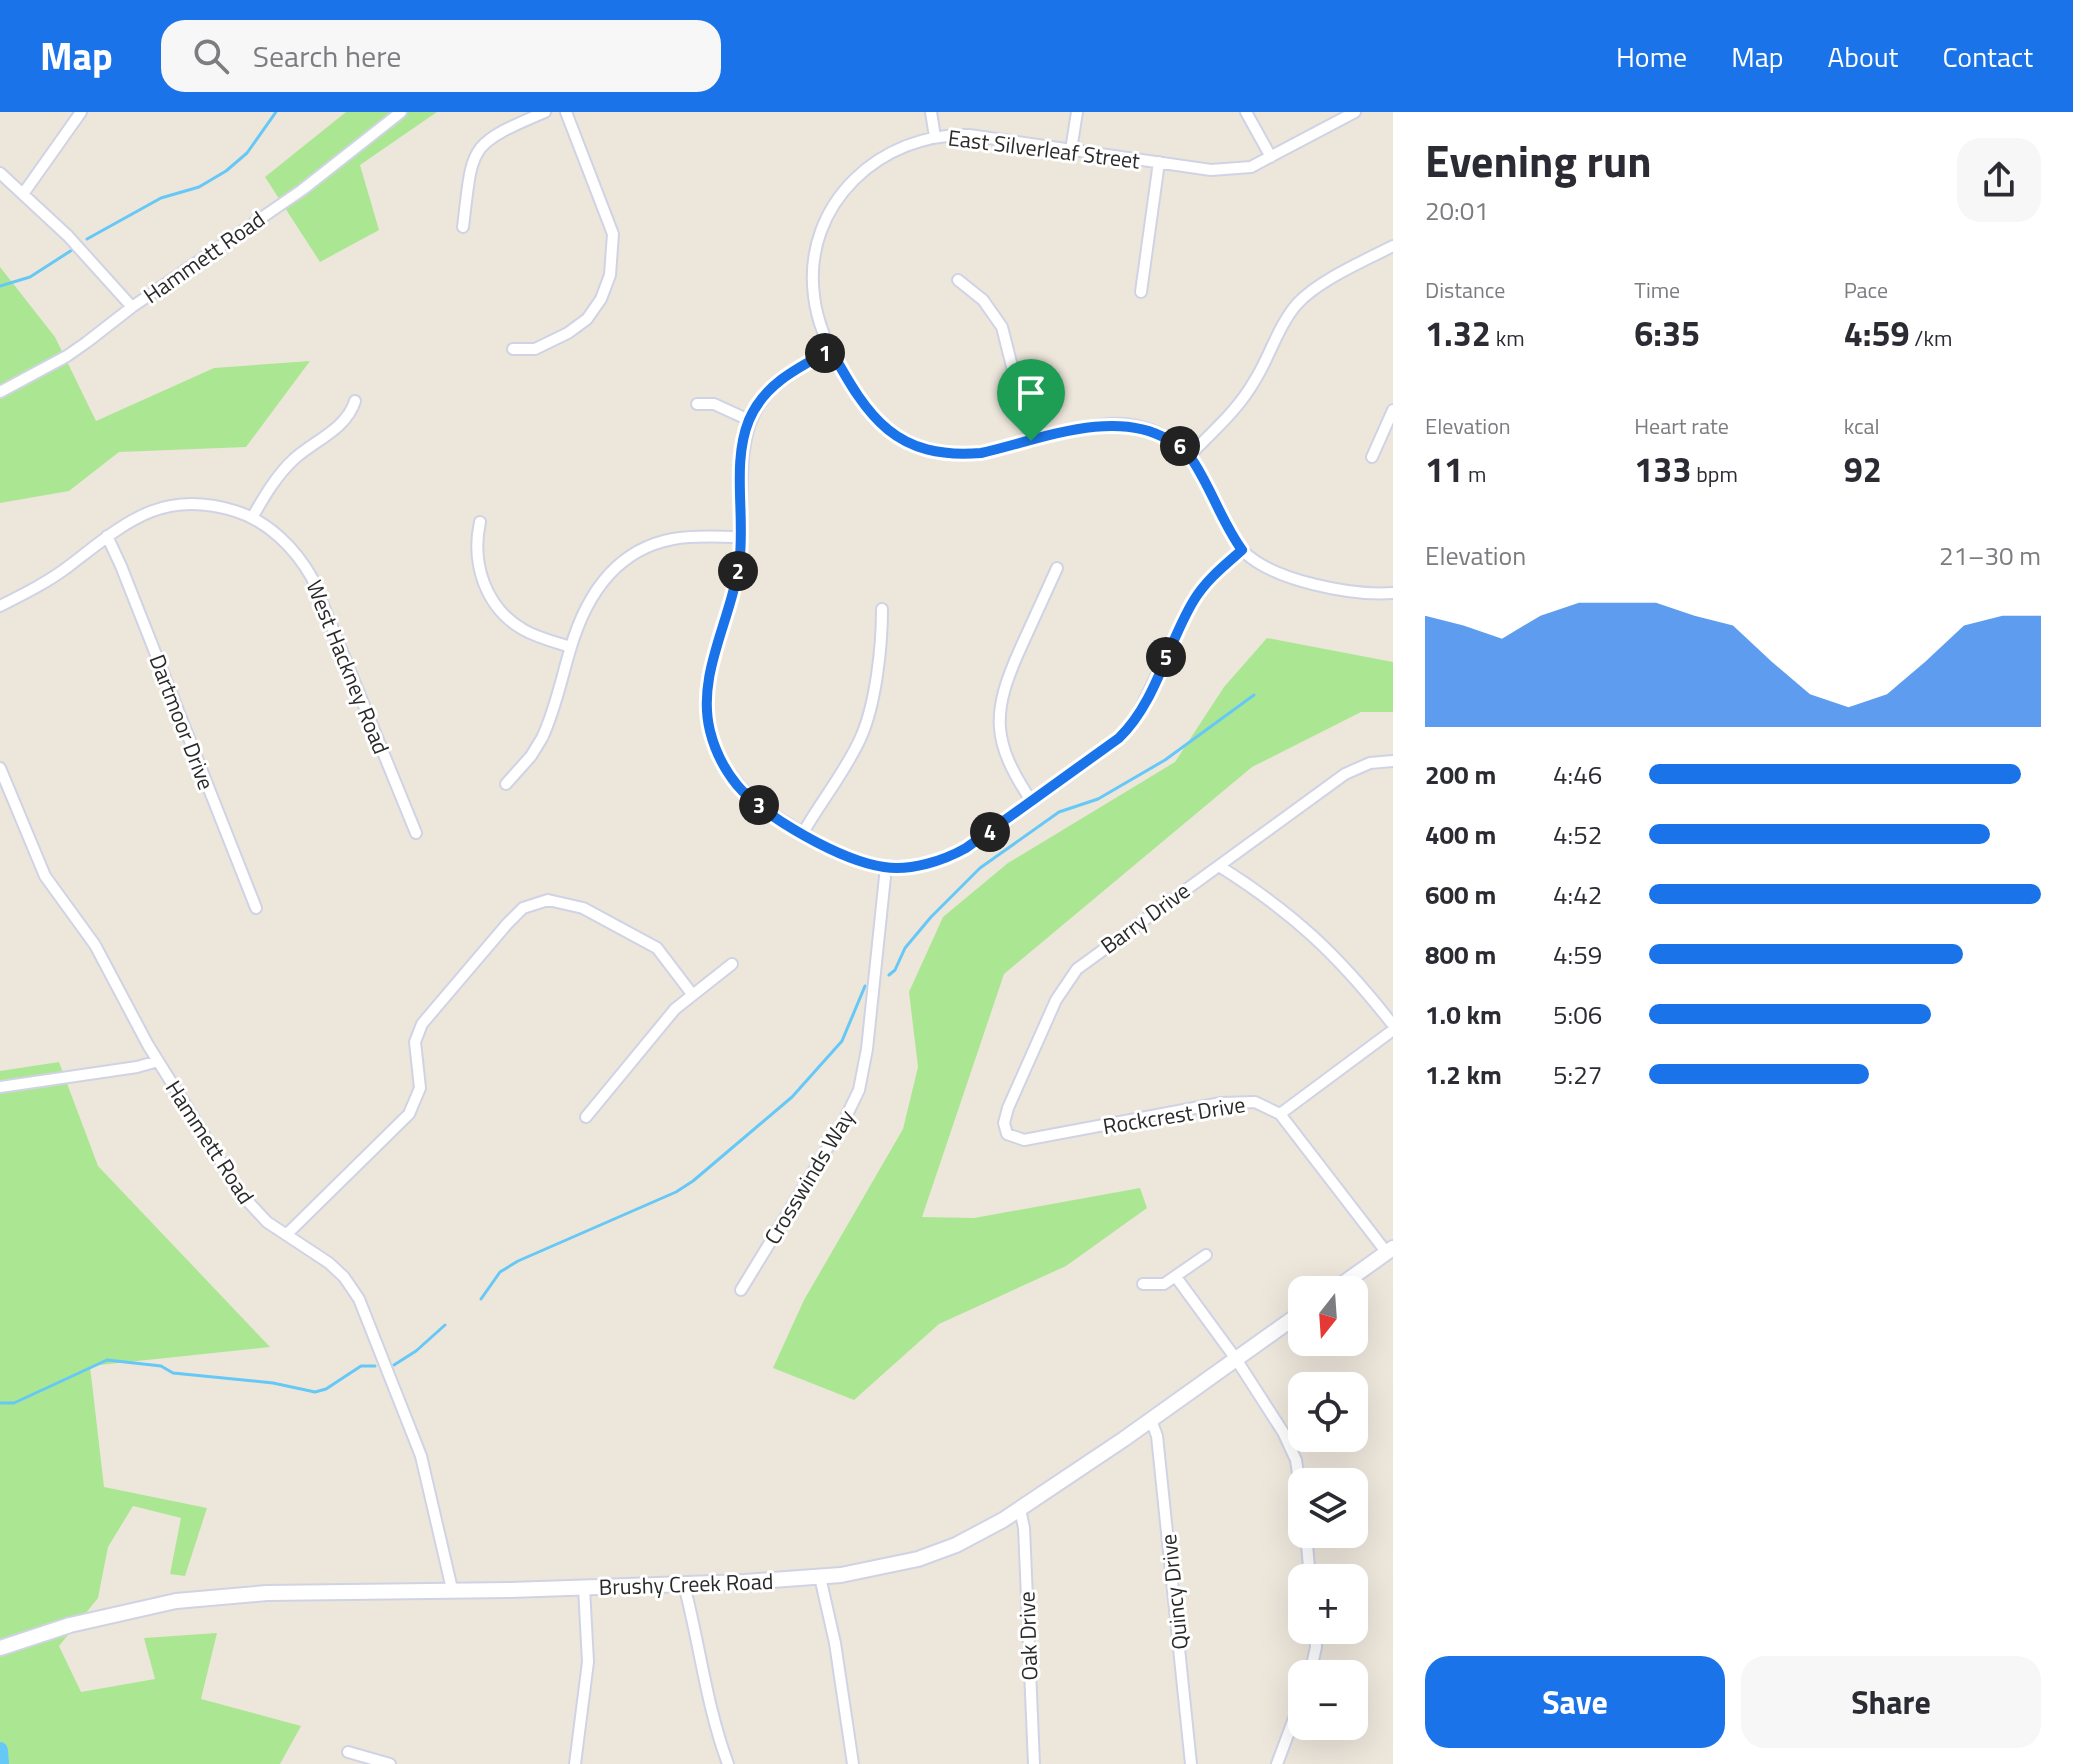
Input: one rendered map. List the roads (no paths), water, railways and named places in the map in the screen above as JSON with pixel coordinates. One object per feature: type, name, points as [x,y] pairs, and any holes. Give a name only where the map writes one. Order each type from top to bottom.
[{"type":"main road","points":[[1354,1276],[1390,1251]]},
{"type":"main road","name":"Brushy Creek Road","points":[[0,1648],[38,1634],[131,1609],[176,1601],[267,1593],[684,1585],[820,1577],[872,1570],[936,1553],[973,1537],[1020,1509],[1288,1322]]},
{"type":"street","points":[[23,194],[81,112]]},
{"type":"street","name":"Hammett Road","points":[[0,392],[67,356],[132,307],[302,190],[401,112]]},
{"type":"street","points":[[463,227],[470,172],[483,142],[498,132],[545,112]]},
{"type":"street","points":[[513,349],[535,349],[568,333],[587,319],[601,299],[610,275],[613,234],[566,112]]},
{"type":"street","points":[[931,112],[935,137]]},
{"type":"street","points":[[1071,150],[1077,112]]},
{"type":"street","points":[[1246,112],[1271,157]]},
{"type":"street","name":"East Silverleaf Street","points":[[1190,455],[1154,431],[1124,424],[1096,426],[961,455],[910,444],[887,430],[867,411],[831,350],[819,320],[813,281],[817,247],[829,213],[849,184],[875,161],[904,145],[935,137],[969,135],[1220,170],[1241,169],[1271,157],[1355,112]]},
{"type":"street","points":[[1141,292],[1159,162]]},
{"type":"street","points":[[0,173],[68,236],[132,307]]},
{"type":"street","points":[[1393,246],[1320,286],[1299,302],[1284,323],[1245,397],[1227,420],[1190,455],[1233,537],[1254,560],[1279,573],[1351,591],[1393,593]]},
{"type":"street","points":[[958,280],[983,300],[1002,327],[1031,441]]},
{"type":"street","points":[[831,350],[774,385],[760,400],[749,420],[742,450],[736,582],[708,682],[706,705],[709,727],[720,759],[738,786],[762,807],[841,855],[886,867],[915,865],[956,854],[1100,753],[1129,729],[1193,600],[1242,550]]},
{"type":"street","points":[[253,516],[283,470],[300,453],[341,424],[355,401]]},
{"type":"street","points":[[697,404],[714,404],[749,420]]},
{"type":"street","points":[[1372,457],[1393,410]]},
{"type":"street","name":"West Hackney Road","points":[[0,606],[67,568],[139,515],[176,504],[211,504],[253,516],[291,547],[312,578],[416,833]]},
{"type":"street","points":[[480,522],[476,540],[478,564],[482,582],[494,603],[525,631],[571,647]]},
{"type":"street","name":"Dartmoor Drive","points":[[107,536],[256,908]]},
{"type":"street","points":[[506,784],[531,756],[542,738],[582,614],[593,593],[612,572],[632,555],[651,545],[673,539],[740,537]]},
{"type":"street","points":[[1032,802],[1014,775],[1005,754],[1000,731],[1000,707],[1007,679],[1057,568]]},
{"type":"street","points":[[803,833],[851,757],[866,724],[874,689],[882,609]]},
{"type":"street","name":"Barry Drive","points":[[1035,1139],[1017,1139],[1007,1134],[1004,1123],[1061,989],[1077,969],[1345,774],[1370,763],[1393,761]]},
{"type":"street","name":"Hammett Road","points":[[0,768],[45,876],[95,946],[158,1061],[241,1194],[267,1222],[336,1269],[354,1291],[421,1456],[452,1589]]},
{"type":"street","points":[[1219,866],[1280,907],[1333,954],[1393,1028],[1280,1114]]},
{"type":"street","name":"Crosswinds Way","points":[[741,1290],[844,1121],[859,1090],[867,1049],[886,867]]},
{"type":"street","points":[[287,1234],[409,1114],[420,1088],[415,1042],[422,1024],[523,908],[548,900],[583,908],[616,924],[657,948],[692,994]]},
{"type":"street","points":[[586,1117],[675,1009],[732,964]]},
{"type":"street","points":[[0,1087],[137,1067],[158,1061]]},
{"type":"street","name":"Rockcrest Drive","points":[[1035,1139],[1236,1101],[1261,1103],[1280,1114],[1390,1251]]},
{"type":"street","points":[[1143,1284],[1161,1284],[1206,1255]]},
{"type":"street","points":[[1176,1277],[1236,1359],[1290,1445],[1298,1468]]},
{"type":"street","name":"Quincy Drive","points":[[1151,1420],[1157,1436],[1191,1764]]},
{"type":"street","name":"Oak Drive","points":[[1020,1509],[1024,1528],[1034,1764]]},
{"type":"street","points":[[820,1577],[835,1643],[853,1764]]},
{"type":"street","points":[[684,1585],[694,1621],[705,1686],[728,1764]]},
{"type":"street","points":[[575,1764],[588,1662],[584,1588]]},
{"type":"street","points":[[1277,1764],[1288,1735]]},
{"type":"street","points":[[348,1752],[390,1764]]},
{"type":"waterway","points":[[87,239],[161,198],[199,187],[226,171],[247,153],[276,112]]},
{"type":"waterway","points":[[0,286],[30,277],[72,250]]},
{"type":"waterway","points":[[889,975],[895,970],[905,948],[931,917],[980,868],[1059,812],[1098,799],[1165,760],[1254,695]]},
{"type":"waterway","points":[[481,1299],[500,1272],[518,1261],[676,1192],[693,1181],[792,1097],[842,1041],[865,986]]},
{"type":"waterway","points":[[394,1365],[416,1351],[445,1325]]},
{"type":"waterway","points":[[0,1403],[14,1403],[107,1360],[161,1366],[173,1373],[273,1383],[315,1392],[326,1389],[361,1366],[375,1366]]},
{"type":"waterway","points":[[0,1750],[1,1764]]}]
